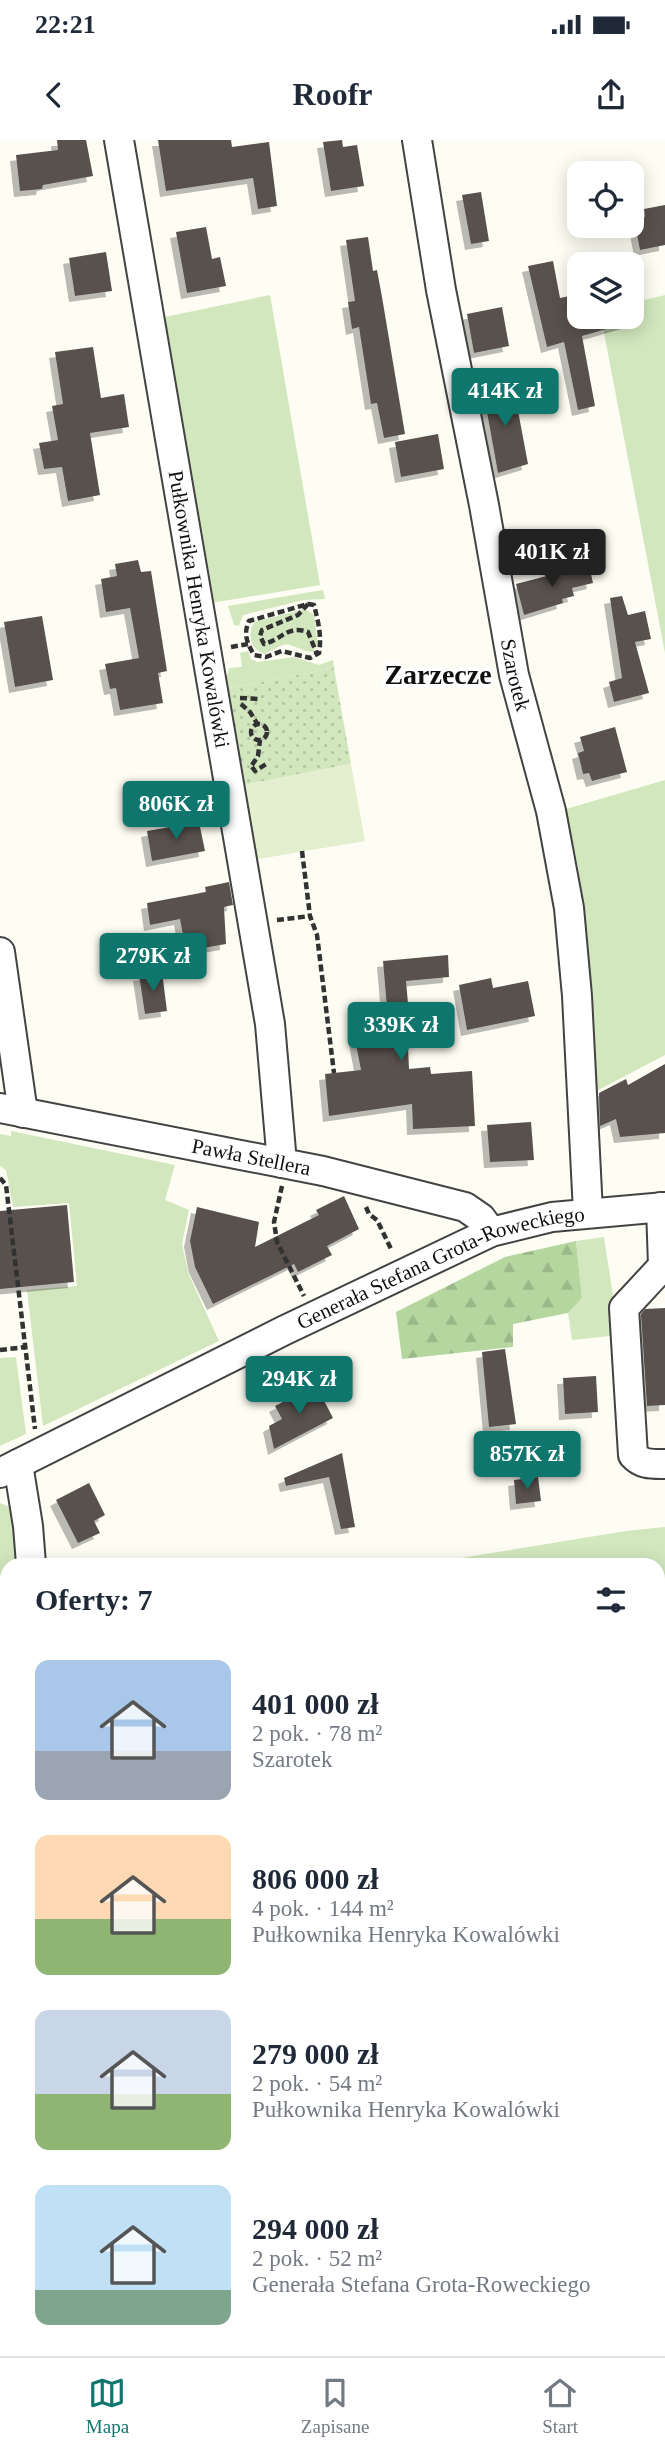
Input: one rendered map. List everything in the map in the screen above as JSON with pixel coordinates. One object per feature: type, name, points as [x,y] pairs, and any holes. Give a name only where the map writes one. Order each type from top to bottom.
[{"type":"street","name":"Pułkownika Henryka Kowalówki","points":[[119,140],[270,1024],[283,1171]]},
{"type":"street","name":"Szarotek","points":[[417,140],[441,290],[484,505],[514,675],[551,811],[569,908],[577,996],[588,1212]]},
{"type":"street","points":[[0,952],[11,1111]]},
{"type":"street","name":"Pawła Stellera","points":[[11,1111],[283,1171],[465,1207],[481,1218],[491,1232]]},
{"type":"street","name":"Generała Stefana Grota-Roweckiego","points":[[9,1468],[491,1232],[539,1219],[588,1212],[663,1207]]},
{"type":"street","points":[[663,1207],[664,1266],[624,1308],[633,1455],[638,1461],[665,1464]]},
{"type":"street","points":[[9,1468],[28,1526],[31,1558]]},
{"type":"path","points":[[308,604],[298,614],[262,630],[260,636],[264,644],[275,641],[291,630],[308,632],[317,654]]},
{"type":"path","points":[[308,604],[314,605],[321,640],[319,653],[310,658],[282,651],[267,657],[254,655],[244,630],[248,621],[308,604]]},
{"type":"path","points":[[279,623],[285,634]]},
{"type":"path","points":[[232,699],[259,699]]},
{"type":"path","points":[[251,766],[255,771],[268,763]]},
{"type":"path","points":[[302,851],[310,916],[317,935],[334,1073]]},
{"type":"path","points":[[252,923],[310,916]]},
{"type":"path","points":[[283,1171],[274,1222],[278,1242],[306,1299]]},
{"type":"path","points":[[0,1178],[6,1185],[36,1437]]},
{"type":"path","points":[[0,1350],[25,1347]]},
{"type":"green space","points":[[270,295],[320,585],[211,603],[160,318]]},
{"type":"green space","points":[[665,295],[665,653],[603,329],[644,329],[644,300]]},
{"type":"green space","points":[[323,590],[325,599],[304,600],[243,615],[239,626],[234,625],[228,606]]},
{"type":"green space","points":[[305,609],[314,615],[318,644],[313,652],[286,644],[265,654],[256,649],[250,637],[254,622]]},
{"type":"green space","points":[[248,651],[251,659],[257,662],[294,657],[319,665],[333,660],[334,668],[224,689],[229,668],[242,667],[240,653]]},
{"type":"green space","points":[[334,668],[351,764],[239,786],[224,689]]},
{"type":"green space","points":[[351,764],[365,841],[252,860],[239,786]]},
{"type":"green space","points":[[665,780],[665,1055],[589,1095],[586,975],[578,867],[566,809]]},
{"type":"green space","points":[[11,1131],[175,1165],[165,1200],[189,1210],[182,1244],[189,1275],[219,1341],[43,1426],[27,1290],[77,1286],[69,1203],[13,1207],[6,1170],[0,1166],[0,1134],[11,1136]]},
{"type":"green space","points":[[604,1237],[619,1335],[572,1340],[568,1313],[582,1298],[576,1241]]},
{"type":"green space","points":[[576,1241],[582,1298],[568,1313],[513,1324],[513,1347],[402,1359],[396,1312],[505,1257]]},
{"type":"green space","points":[[16,1357],[26,1434],[0,1446],[0,1358]]},
{"type":"green space","points":[[0,1503],[10,1507],[16,1558],[0,1558]]},
{"type":"green space","points":[[665,1527],[665,1558],[461,1558]]},
{"type":"building","points":[[57,140],[86,140],[93,176],[43,185],[42,189],[20,191],[16,155],[58,150]]},
{"type":"building","points":[[158,140],[231,140],[232,147],[269,142],[277,206],[258,209],[253,178],[166,191]]},
{"type":"building","points":[[342,140],[343,147],[357,145],[364,186],[331,191],[323,142]]},
{"type":"building","points":[[481,192],[489,241],[471,244],[462,195]]},
{"type":"building","points":[[665,205],[665,245],[640,250],[638,238],[644,238],[644,209]]},
{"type":"building","points":[[206,227],[212,259],[220,257],[226,286],[187,293],[176,232]]},
{"type":"building","points":[[368,237],[373,271],[377,270],[405,434],[384,438],[377,403],[371,404],[359,327],[352,329],[348,302],[355,301],[346,240]]},
{"type":"building","points":[[106,252],[112,291],[75,296],[69,258]]},
{"type":"building","points":[[553,261],[560,298],[567,297],[567,329],[606,329],[582,336],[595,406],[578,410],[564,342],[547,347],[528,266]]},
{"type":"building","points":[[502,307],[509,346],[474,353],[467,314]]},
{"type":"building","points":[[93,347],[101,398],[124,394],[129,427],[90,433],[100,495],[68,501],[62,467],[44,469],[39,443],[58,440],[52,406],[63,404],[55,352]]},
{"type":"building","points":[[513,384],[528,464],[498,473],[483,390]]},
{"type":"building","points":[[438,434],[444,469],[401,477],[395,442]]},
{"type":"building","points":[[138,560],[141,572],[151,571],[167,671],[158,673],[163,703],[120,710],[116,688],[110,689],[105,664],[139,658],[130,608],[106,612],[101,579],[117,576],[115,564]]},
{"type":"building","points":[[589,565],[593,583],[572,588],[574,596],[562,599],[563,603],[524,615],[516,584]]},
{"type":"building","points":[[622,596],[628,615],[645,611],[651,639],[635,642],[649,693],[614,702],[609,682],[622,678],[610,598]]},
{"type":"building","points":[[42,616],[53,680],[15,687],[4,622]]},
{"type":"building","points":[[615,727],[627,772],[592,781],[589,773],[583,774],[578,753],[584,751],[580,737]]},
{"type":"building","points":[[199,822],[205,851],[152,861],[147,831]]},
{"type":"building","points":[[229,882],[233,905],[224,907],[226,944],[186,951],[180,919],[150,925],[147,903],[206,892],[205,887]]},
{"type":"building","points":[[448,955],[449,977],[406,981],[410,1026],[407,1026],[409,1069],[430,1067],[431,1074],[472,1071],[475,1126],[413,1129],[412,1104],[329,1116],[325,1074],[361,1070],[354,1034],[359,1024],[388,1019],[383,961]]},
{"type":"building","points":[[162,972],[167,1011],[145,1014],[139,975]]},
{"type":"building","points":[[491,978],[493,988],[528,981],[535,1016],[467,1030],[459,985]]},
{"type":"building","points":[[665,1064],[665,1133],[620,1137],[616,1119],[600,1126],[599,1093],[626,1079],[628,1085]]},
{"type":"building","points":[[531,1122],[534,1160],[490,1162],[487,1125]]},
{"type":"building","points":[[344,1196],[359,1229],[327,1246],[332,1255],[298,1272],[294,1264],[213,1304],[195,1267],[190,1241],[197,1207],[259,1222],[255,1247],[319,1215],[316,1210]]},
{"type":"building","points":[[67,1205],[74,1282],[0,1289],[0,1211]]},
{"type":"building","points":[[665,1308],[665,1405],[647,1406],[641,1314],[645,1309]]},
{"type":"building","points":[[505,1349],[516,1424],[489,1427],[482,1352]]},
{"type":"building","points":[[596,1376],[598,1412],[565,1414],[563,1378]]},
{"type":"building","points":[[316,1385],[333,1418],[274,1449],[269,1426],[282,1419],[275,1406]]},
{"type":"building","points":[[342,1453],[355,1527],[341,1529],[329,1477],[286,1486],[284,1478]]},
{"type":"building","points":[[538,1477],[541,1501],[516,1504],[514,1480]]},
{"type":"building","points":[[89,1483],[105,1515],[94,1521],[100,1533],[78,1543],[56,1500]]},
{"type":"district","name":"Zarzecze","points":[[438,674]]}]
